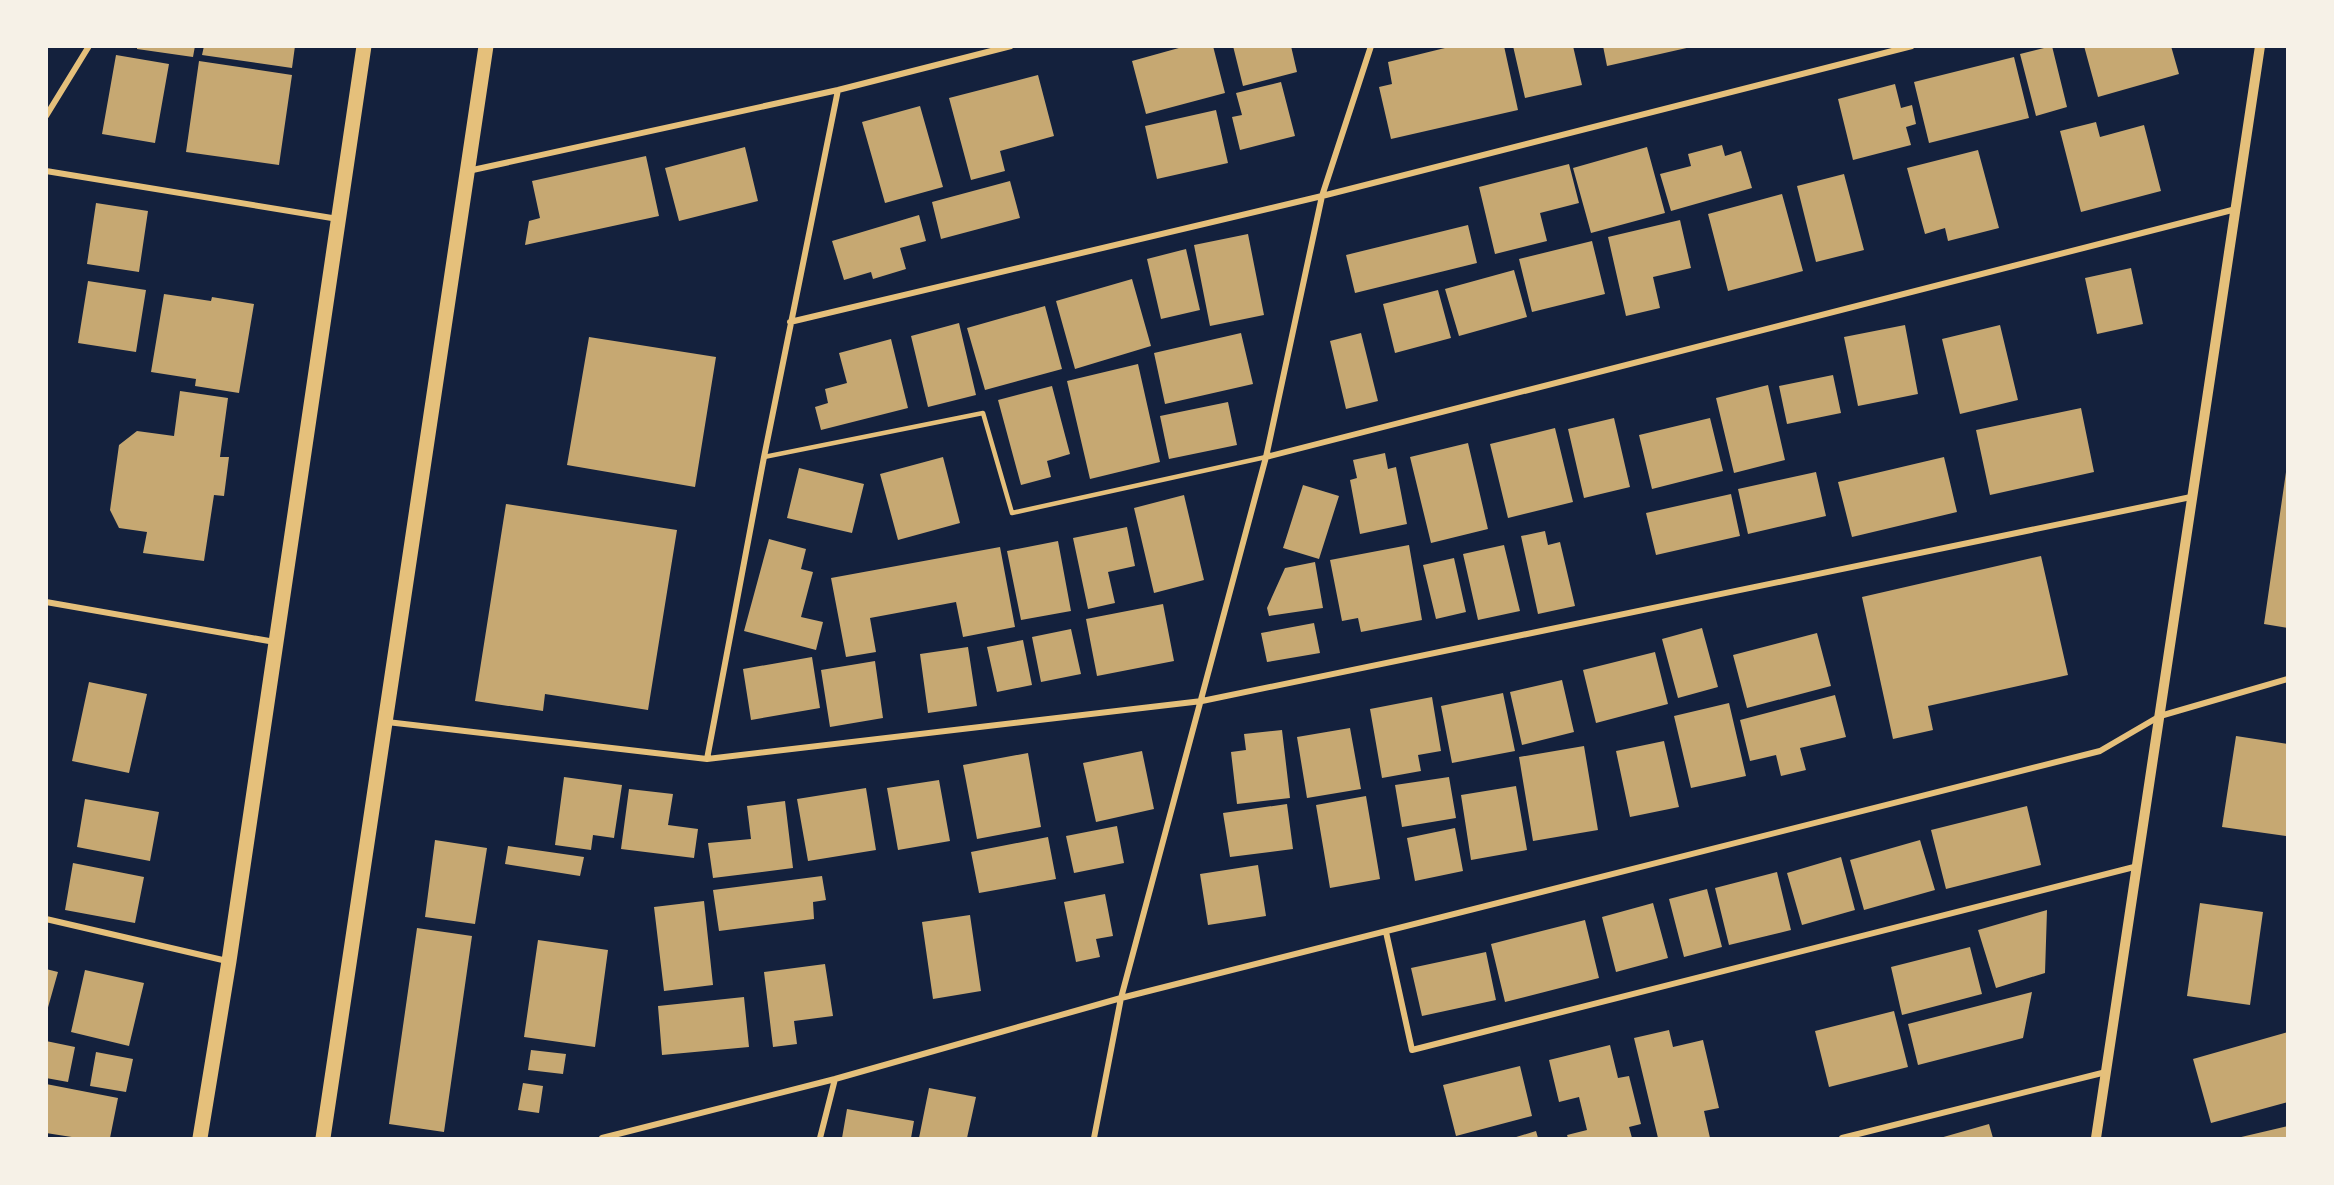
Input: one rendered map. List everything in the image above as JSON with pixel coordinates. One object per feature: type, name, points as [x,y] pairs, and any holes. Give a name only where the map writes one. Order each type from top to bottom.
[{"type":"main road","points":[[200,1138],[229,961],[364,46]]},
{"type":"main road","points":[[323,1138],[486,46]]},
{"type":"street","points":[[46,116],[89,46]]},
{"type":"street","points":[[1094,1138],[1121,998],[1266,457],[1322,196],[1371,46]]},
{"type":"street","points":[[790,322],[1322,196],[1912,46]]},
{"type":"street","points":[[2096,1138],[2260,46]]},
{"type":"street","points":[[467,171],[838,90],[1009,47]]},
{"type":"street","points":[[707,759],[790,322],[838,90]]},
{"type":"street","points":[[46,171],[338,219]]},
{"type":"street","points":[[1266,457],[2236,209]]},
{"type":"street","points":[[386,722],[707,759],[1202,700],[2191,497]]},
{"type":"street","points":[[46,602],[275,642]]},
{"type":"street","points":[[602,1138],[835,1079],[1121,998],[2100,751],[2160,716],[2288,679]]},
{"type":"street","points":[[1386,932],[1412,1050],[2138,866]]},
{"type":"street","points":[[46,919],[229,961]]},
{"type":"street","points":[[1842,1138],[2106,1072]]},
{"type":"street","points":[[820,1138],[835,1079]]},
{"type":"lane","points":[[764,458],[983,413],[1012,513],[1266,457]]},
{"type":"building","points":[[137,46],[195,46],[193,57],[137,49]]},
{"type":"building","points":[[204,46],[295,46],[292,68],[202,55]]},
{"type":"building","points":[[1186,46],[1213,46],[1225,93],[1146,114],[1132,61]]},
{"type":"building","points":[[1233,46],[1291,46],[1297,72],[1243,86]]},
{"type":"building","points":[[1453,46],[1504,46],[1518,110],[1391,139],[1379,87],[1392,84],[1388,62]]},
{"type":"building","points":[[1513,46],[1573,46],[1582,85],[1525,98]]},
{"type":"building","points":[[1603,46],[1691,46],[1691,47],[1607,66]]},
{"type":"building","points":[[2052,46],[2067,107],[2036,116],[2020,54]]},
{"type":"building","points":[[2084,46],[2171,46],[2179,74],[2098,97]]},
{"type":"building","points":[[116,55],[169,64],[155,143],[102,134]]},
{"type":"building","points":[[2014,57],[2029,118],[1929,143],[1914,82]]},
{"type":"building","points":[[199,61],[292,75],[279,165],[186,152]]},
{"type":"building","points":[[1038,75],[1054,136],[1000,151],[1005,171],[971,180],[949,98]]},
{"type":"building","points":[[1281,82],[1295,136],[1240,150],[1232,117],[1242,115],[1236,93]]},
{"type":"building","points":[[1895,84],[1901,108],[1912,105],[1916,124],[1906,127],[1911,145],[1853,160],[1838,99]]},
{"type":"building","points":[[920,106],[943,187],[885,203],[862,122]]},
{"type":"building","points":[[1216,110],[1228,163],[1157,179],[1145,126]]},
{"type":"building","points":[[2096,122],[2100,137],[2144,125],[2161,191],[2081,212],[2060,131]]},
{"type":"building","points":[[1722,145],[1725,156],[1741,151],[1752,188],[1671,211],[1660,174],[1691,166],[1688,154]]},
{"type":"building","points":[[745,147],[758,201],[679,221],[665,168]]},
{"type":"building","points":[[1647,147],[1665,213],[1591,233],[1573,168]]},
{"type":"building","points":[[1978,150],[1999,228],[1948,241],[1945,228],[1925,234],[1907,168]]},
{"type":"building","points":[[646,156],[659,216],[525,245],[529,221],[540,218],[532,181]]},
{"type":"building","points":[[1569,164],[1579,203],[1540,213],[1547,241],[1495,254],[1479,187]]},
{"type":"building","points":[[1844,174],[1864,250],[1816,262],[1797,186]]},
{"type":"building","points":[[1010,181],[1020,218],[941,239],[932,202]]},
{"type":"building","points":[[1782,194],[1803,271],[1728,291],[1708,214]]},
{"type":"building","points":[[96,203],[148,211],[139,272],[87,264]]},
{"type":"building","points":[[919,215],[926,241],[900,248],[906,269],[873,279],[871,272],[844,280],[832,241]]},
{"type":"building","points":[[1680,220],[1691,268],[1653,277],[1660,308],[1626,316],[1608,237]]},
{"type":"building","points":[[1468,225],[1477,263],[1355,293],[1346,255]]},
{"type":"building","points":[[1248,234],[1264,315],[1210,326],[1194,245]]},
{"type":"building","points":[[1592,241],[1605,294],[1532,312],[1519,259]]},
{"type":"building","points":[[1186,249],[1200,310],[1161,319],[1147,259]]},
{"type":"building","points":[[2131,268],[2143,324],[2097,334],[2085,278]]},
{"type":"building","points":[[1514,270],[1527,317],[1459,336],[1445,289]]},
{"type":"building","points":[[1132,279],[1151,346],[1075,369],[1056,301]]},
{"type":"building","points":[[88,281],[146,290],[136,352],[78,343]]},
{"type":"building","points":[[1438,290],[1451,338],[1395,353],[1383,304]]},
{"type":"building","points":[[164,294],[211,301],[212,297],[254,304],[239,393],[195,386],[196,379],[151,372]]},
{"type":"building","points":[[1045,306],[1062,369],[985,390],[967,328]]},
{"type":"building","points":[[959,323],[976,395],[928,407],[911,336]]},
{"type":"building","points":[[1905,325],[1918,394],[1858,406],[1844,337]]},
{"type":"building","points":[[2000,325],[2018,400],[1960,414],[1942,339]]},
{"type":"building","points":[[1241,333],[1253,384],[1165,404],[1154,353]]},
{"type":"building","points":[[1361,333],[1378,401],[1346,409],[1330,341]]},
{"type":"building","points":[[589,337],[716,357],[695,487],[567,465]]},
{"type":"building","points":[[891,339],[908,408],[821,430],[815,407],[828,403],[825,389],[847,383],[839,353]]},
{"type":"building","points":[[1138,364],[1160,462],[1090,479],[1067,381]]},
{"type":"building","points":[[1833,375],[1841,413],[1787,424],[1779,386]]},
{"type":"building","points":[[1768,385],[1785,460],[1734,473],[1716,398]]},
{"type":"building","points":[[1052,386],[1070,454],[1047,461],[1051,477],[1021,485],[998,400]]},
{"type":"building","points":[[180,391],[228,398],[220,457],[229,457],[224,496],[214,495],[204,561],[143,553],[147,532],[119,528],[110,510],[119,445],[137,431],[174,436]]},
{"type":"building","points":[[1228,402],[1237,445],[1169,459],[1160,416]]},
{"type":"building","points":[[2081,408],[2094,472],[1990,495],[1976,430]]},
{"type":"building","points":[[1614,418],[1630,487],[1584,498],[1568,429]]},
{"type":"building","points":[[1710,418],[1723,471],[1652,489],[1639,435]]},
{"type":"building","points":[[1555,428],[1573,502],[1508,518],[1490,444]]},
{"type":"building","points":[[1468,443],[1488,529],[1431,543],[1410,457]]},
{"type":"building","points":[[1385,453],[1388,469],[1396,467],[1407,524],[1360,534],[1350,480],[1357,478],[1353,460]]},
{"type":"building","points":[[943,457],[960,523],[898,540],[880,474]]},
{"type":"building","points":[[1944,457],[1957,512],[1852,537],[1838,482]]},
{"type":"building","points":[[799,468],[864,484],[852,533],[787,518]]},
{"type":"building","points":[[1816,472],[1826,516],[1748,534],[1738,489]]},
{"type":"building","points":[[2286,472],[2288,473],[2288,628],[2264,624]]},
{"type":"building","points":[[1303,485],[1339,496],[1319,559],[1283,548]]},
{"type":"building","points":[[1731,494],[1740,536],[1656,555],[1646,513]]},
{"type":"building","points":[[1184,495],[1204,580],[1154,593],[1134,508]]},
{"type":"building","points":[[506,504],[677,530],[648,710],[545,694],[543,711],[475,701]]},
{"type":"building","points":[[1127,527],[1135,566],[1108,572],[1115,603],[1088,609],[1073,538]]},
{"type":"building","points":[[1545,531],[1548,545],[1560,542],[1575,606],[1538,614],[1521,536]]},
{"type":"building","points":[[769,539],[806,549],[801,569],[813,572],[801,617],[823,622],[816,650],[744,631]]},
{"type":"building","points":[[1058,541],[1071,611],[1021,620],[1007,551]]},
{"type":"building","points":[[1409,545],[1422,620],[1361,632],[1358,618],[1342,621],[1330,560]]},
{"type":"building","points":[[1504,545],[1520,611],[1478,620],[1463,554]]},
{"type":"building","points":[[1000,547],[1015,627],[963,637],[956,602],[870,618],[876,652],[846,657],[831,578]]},
{"type":"building","points":[[2041,556],[2068,675],[1928,706],[1933,730],[1893,739],[1862,597]]},
{"type":"building","points":[[1454,558],[1466,612],[1436,619],[1423,565]]},
{"type":"building","points":[[1315,562],[1323,608],[1269,616],[1267,608],[1285,568]]},
{"type":"building","points":[[1163,604],[1174,661],[1097,676],[1086,619]]},
{"type":"building","points":[[1314,623],[1320,653],[1267,662],[1261,633]]},
{"type":"building","points":[[1702,628],[1718,687],[1678,698],[1662,639]]},
{"type":"building","points":[[1071,629],[1081,674],[1041,682],[1032,637]]},
{"type":"building","points":[[1817,633],[1831,686],[1747,708],[1733,655]]},
{"type":"building","points":[[1023,640],[1032,685],[997,692],[987,647]]},
{"type":"building","points":[[968,647],[977,706],[928,713],[920,654]]},
{"type":"building","points":[[1655,652],[1668,704],[1596,723],[1583,670]]},
{"type":"building","points":[[812,657],[820,708],[751,720],[743,669]]},
{"type":"building","points":[[875,661],[883,718],[830,727],[821,670]]},
{"type":"building","points":[[1562,680],[1574,732],[1522,745],[1510,692]]},
{"type":"building","points":[[89,682],[147,694],[129,773],[72,761]]},
{"type":"building","points":[[1503,693],[1515,751],[1452,763],[1441,706]]},
{"type":"building","points":[[1835,695],[1846,737],[1800,748],[1806,770],[1781,776],[1776,755],[1750,761],[1740,720]]},
{"type":"building","points":[[1432,697],[1441,751],[1418,755],[1421,771],[1382,778],[1370,709]]},
{"type":"building","points":[[1729,703],[1746,776],[1691,788],[1674,716]]},
{"type":"building","points":[[1350,728],[1361,789],[1307,798],[1297,737]]},
{"type":"building","points":[[1282,730],[1290,798],[1237,804],[1231,752],[1246,750],[1244,734]]},
{"type":"building","points":[[2236,736],[2288,744],[2286,836],[2222,827]]},
{"type":"building","points":[[1664,741],[1679,807],[1630,817],[1616,751]]},
{"type":"building","points":[[1584,746],[1598,830],[1533,841],[1519,757]]},
{"type":"building","points":[[1142,751],[1154,809],[1096,822],[1083,763]]},
{"type":"building","points":[[1028,753],[1041,827],[977,839],[963,765]]},
{"type":"building","points":[[564,777],[622,785],[614,838],[593,835],[591,850],[555,845]]},
{"type":"building","points":[[1449,777],[1456,818],[1402,827],[1395,785]]},
{"type":"building","points":[[939,780],[950,841],[898,850],[887,788]]},
{"type":"building","points":[[1516,786],[1527,850],[1471,860],[1461,795]]},
{"type":"building","points":[[866,788],[876,850],[808,861],[797,799]]},
{"type":"building","points":[[629,789],[673,794],[668,825],[698,829],[694,858],[621,849]]},
{"type":"building","points":[[1366,796],[1380,879],[1330,888],[1316,805]]},
{"type":"building","points":[[85,799],[159,812],[150,861],[77,847]]},
{"type":"building","points":[[785,801],[793,868],[713,878],[708,843],[751,839],[747,806]]},
{"type":"building","points":[[1287,804],[1293,849],[1230,857],[1223,813]]},
{"type":"building","points":[[2027,806],[2041,865],[1946,889],[1931,830]]},
{"type":"building","points":[[1117,826],[1124,863],[1074,873],[1066,836]]},
{"type":"building","points":[[1455,828],[1463,871],[1415,881],[1407,838]]},
{"type":"building","points":[[1048,837],[1056,879],[979,893],[971,852]]},
{"type":"building","points":[[435,840],[487,848],[475,924],[425,917]]},
{"type":"building","points":[[1920,840],[1935,890],[1864,910],[1850,860]]},
{"type":"building","points":[[508,846],[584,857],[580,876],[505,864]]},
{"type":"building","points":[[1841,857],[1855,910],[1802,925],[1787,873]]},
{"type":"building","points":[[73,863],[144,877],[135,923],[65,910]]},
{"type":"building","points":[[1258,865],[1266,916],[1208,925],[1200,874]]},
{"type":"building","points":[[1777,872],[1791,930],[1729,945],[1715,888]]},
{"type":"building","points":[[822,876],[826,900],[813,902],[814,919],[719,931],[713,890]]},
{"type":"building","points":[[1707,889],[1722,947],[1684,957],[1669,899]]},
{"type":"building","points":[[1105,894],[1113,936],[1096,939],[1100,957],[1076,962],[1064,902]]},
{"type":"building","points":[[704,901],[713,985],[664,991],[654,907]]},
{"type":"building","points":[[1653,903],[1668,958],[1616,972],[1602,917]]},
{"type":"building","points":[[2200,903],[2263,912],[2250,1005],[2187,996]]},
{"type":"building","points":[[2047,910],[2045,973],[1996,988],[1978,930]]},
{"type":"building","points":[[970,915],[981,991],[933,999],[922,922]]},
{"type":"building","points":[[1585,920],[1599,978],[1505,1002],[1491,944]]},
{"type":"building","points":[[417,928],[472,936],[444,1132],[389,1124]]},
{"type":"building","points":[[538,940],[608,950],[595,1047],[524,1037]]},
{"type":"building","points":[[1970,947],[1982,994],[1902,1015],[1891,967]]},
{"type":"building","points":[[1486,952],[1496,1000],[1422,1016],[1411,968]]},
{"type":"building","points":[[825,964],[833,1016],[794,1021],[797,1044],[773,1047],[764,972]]},
{"type":"building","points":[[46,969],[58,972],[47,1011],[46,1011]]},
{"type":"building","points":[[85,970],[144,983],[129,1046],[71,1032]]},
{"type":"building","points":[[2032,992],[2023,1038],[1918,1065],[1908,1024]]},
{"type":"building","points":[[744,997],[749,1047],[662,1055],[658,1006]]},
{"type":"building","points":[[1894,1011],[1908,1067],[1829,1087],[1815,1031]]},
{"type":"building","points":[[1669,1030],[1673,1047],[1703,1040],[1719,1108],[1704,1111],[1710,1138],[1658,1138],[1634,1038]]},
{"type":"building","points":[[2288,1032],[2288,1102],[2211,1123],[2193,1059]]},
{"type":"building","points":[[46,1041],[75,1047],[68,1082],[46,1078]]},
{"type":"building","points":[[1610,1045],[1618,1078],[1629,1076],[1641,1124],[1629,1127],[1632,1138],[1568,1138],[1567,1135],[1587,1130],[1579,1097],[1559,1102],[1549,1060]]},
{"type":"building","points":[[531,1050],[566,1054],[563,1074],[528,1070]]},
{"type":"building","points":[[96,1052],[133,1059],[126,1092],[90,1086]]},
{"type":"building","points":[[1520,1066],[1532,1116],[1456,1136],[1443,1085]]},
{"type":"building","points":[[523,1083],[543,1086],[539,1113],[518,1110]]},
{"type":"building","points":[[46,1084],[118,1098],[110,1138],[78,1138],[46,1133]]},
{"type":"building","points":[[929,1088],[976,1097],[967,1138],[919,1138]]},
{"type":"building","points":[[847,1109],[914,1121],[911,1138],[842,1138]]},
{"type":"building","points":[[1989,1124],[1993,1138],[1940,1138]]},
{"type":"building","points":[[2288,1126],[2288,1138],[2237,1138]]},
{"type":"building","points":[[1536,1131],[1538,1138],[1513,1138]]}]
